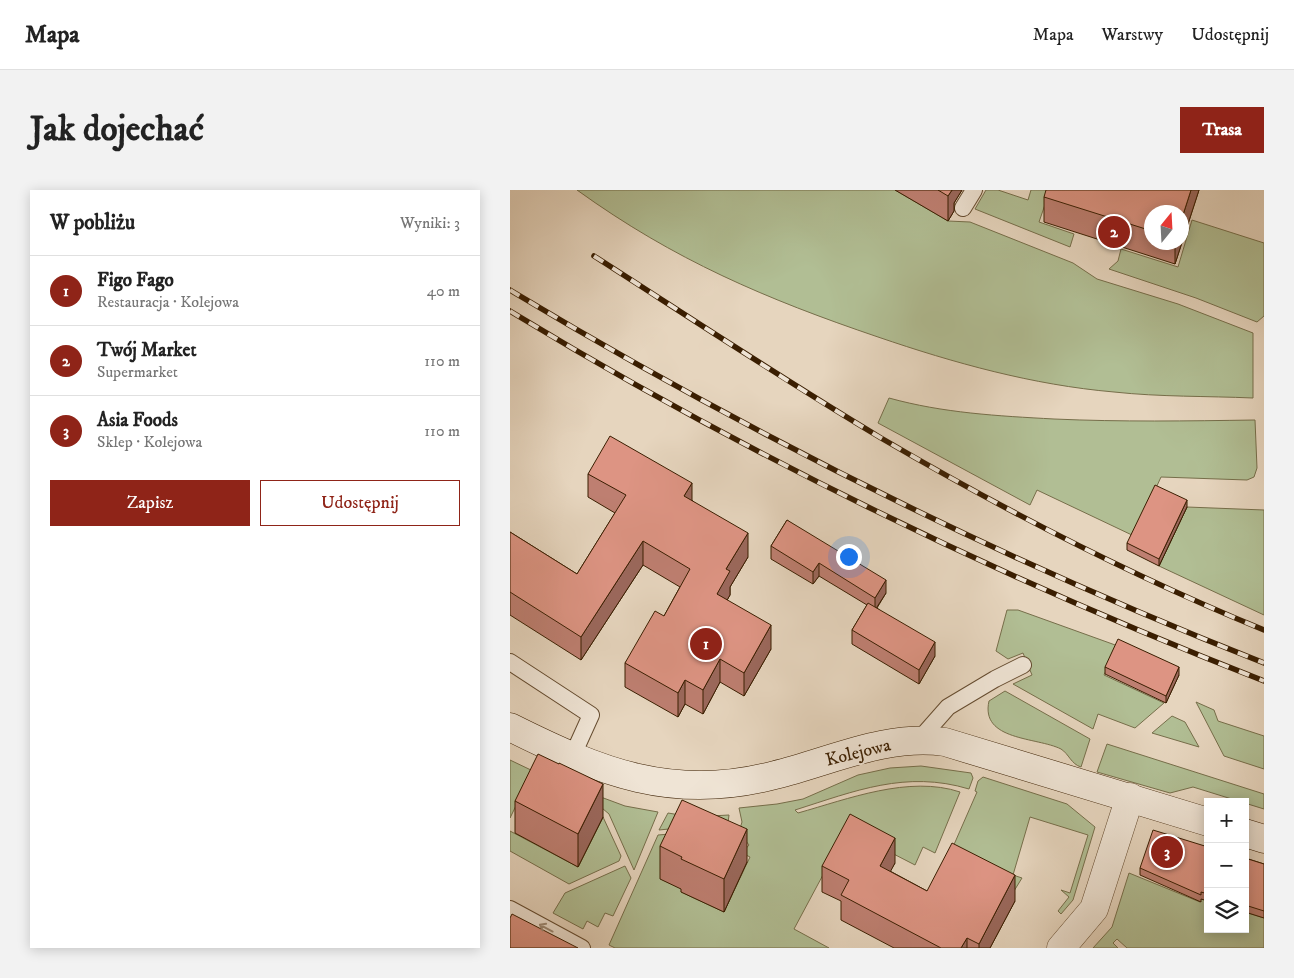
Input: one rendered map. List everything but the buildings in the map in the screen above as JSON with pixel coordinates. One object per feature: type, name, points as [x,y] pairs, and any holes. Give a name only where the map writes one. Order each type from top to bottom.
[{"type":"street","name":"Kolejowa","points":[[510,727],[572,757],[610,771],[664,785],[700,787],[734,785],[776,775],[845,752],[874,746],[918,741],[955,744],[1204,821]]},
{"type":"street","points":[[1061,948],[1094,909],[1130,797]]},
{"type":"street","points":[[1249,834],[1264,839]]},
{"type":"lane","points":[[964,208],[974,190]]},
{"type":"lane","points":[[510,662],[591,715],[572,757]]},
{"type":"lane","points":[[918,741],[948,707],[1023,665]]},
{"type":"lane","points":[[510,909],[582,948]]},
{"type":"green space","points":[[577,190],[895,190],[948,221],[970,222],[1073,263],[1097,279],[1178,304],[1253,333],[1253,398],[1149,395],[1084,389],[994,372],[936,356],[837,323],[722,276],[649,237]]},
{"type":"green space","points":[[986,190],[998,190],[1028,200],[1031,190],[1050,190],[1039,222],[1074,234],[1070,247],[975,209]]},
{"type":"green space","points":[[1192,220],[1264,243],[1264,316],[1257,322],[1196,298],[1109,269],[1118,261],[1121,249],[1178,267],[1183,250],[1189,250],[1189,230]]},
{"type":"green space","points":[[889,398],[950,410],[1033,418],[1129,421],[1255,420],[1257,468],[1254,477],[1247,480],[1161,477],[1134,536],[1037,490],[1030,505],[878,423]]},
{"type":"green space","points":[[1187,507],[1264,510],[1264,615],[1159,566]]},
{"type":"green space","points":[[1007,610],[1018,610],[1118,646],[1104,675],[1164,703],[1135,728],[1098,714],[1093,729],[1013,684],[1032,675],[1023,653],[1008,659],[996,651]]},
{"type":"green space","points":[[1005,691],[1090,739],[1081,767],[1075,764],[1061,749],[1013,736],[1001,731],[993,724],[989,714],[989,701]]},
{"type":"green space","points":[[1196,702],[1214,710],[1218,721],[1264,736],[1264,769],[1224,756]]},
{"type":"green space","points":[[1172,716],[1185,722],[1199,747],[1152,733]]},
{"type":"green space","points":[[1107,744],[1264,794],[1264,809],[1249,804],[1249,798],[1228,798],[1193,787],[1170,793],[1097,772]]},
{"type":"green space","points":[[510,760],[533,771],[510,818]]},
{"type":"green space","points":[[921,766],[971,773],[973,778],[969,789],[946,784],[902,782],[860,790],[795,810],[798,813],[858,796],[900,787],[940,787],[960,792],[935,853],[923,847],[915,865],[847,830],[794,929],[829,948],[615,948],[609,945],[658,835],[682,833],[661,879],[682,889],[681,892],[724,912],[750,857],[742,853],[749,845],[739,832],[742,822],[739,808],[803,799],[858,775],[890,768]]},
{"type":"green space","points":[[983,777],[1067,804],[1095,827],[1073,900],[1061,914],[1058,911],[1069,897],[1061,890],[1070,893],[1088,835],[1030,817],[1013,875],[1022,878],[1014,891],[949,856],[977,792],[975,791],[978,781]]},
{"type":"green space","points":[[590,793],[625,806],[658,812],[634,870],[609,814],[589,797]]},
{"type":"green space","points":[[668,813],[692,817],[729,815],[728,823],[659,830]]},
{"type":"green space","points":[[603,817],[621,856],[619,861],[569,884],[510,851],[510,831],[578,867]]},
{"type":"green space","points":[[625,866],[631,878],[613,916],[605,913],[598,927],[587,921],[583,929],[553,913],[565,893]]},
{"type":"green space","points":[[1129,873],[1200,902],[1201,899],[1204,900],[1204,933],[1249,933],[1249,913],[1264,918],[1264,948],[1127,948],[1117,939],[1113,943],[1118,948],[1093,948],[1112,927]]},
{"type":"railway","points":[[594,256],[809,394],[927,465],[1117,565],[1264,630]]},
{"type":"railway","points":[[510,290],[693,395],[785,445],[879,492],[1070,582],[1264,663]]},
{"type":"railway","points":[[510,311],[692,416],[879,512],[974,558],[1070,601],[1264,681]]},
{"type":"place","name":"Twój Market","points":[[1114,232]]},
{"type":"place","name":"Figo Fago","points":[[706,644]]},
{"type":"place","name":"Asia Foods","points":[[1167,852]]}]
